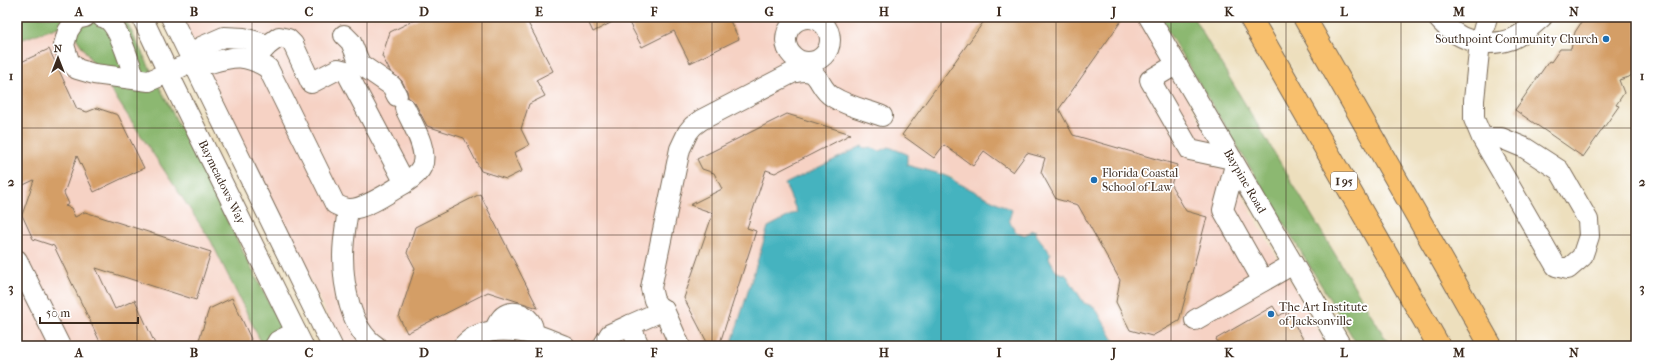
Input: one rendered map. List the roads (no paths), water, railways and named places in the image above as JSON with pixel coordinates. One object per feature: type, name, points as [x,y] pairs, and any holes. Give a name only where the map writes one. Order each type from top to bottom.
[{"type":"highway","name":"I 95","points":[[1250,17],[1439,346]]},
{"type":"highway","points":[[1304,17],[1491,346]]},
{"type":"street","points":[[85,17],[76,19],[68,31],[64,46],[68,61],[77,69],[94,74],[149,81],[197,60],[210,63],[225,58],[235,58],[261,52],[279,37],[288,39],[293,44],[311,82],[338,69],[346,71],[405,183]]},
{"type":"street","points":[[102,17],[105,18],[118,32],[135,79]]},
{"type":"street","name":"Baymeadows Way","points":[[142,17],[168,73],[300,339]]},
{"type":"street","points":[[171,17],[197,60],[332,346]]},
{"type":"street","name":"Baypine Road","points":[[1149,17],[1341,346]]},
{"type":"street","points":[[1437,17],[1449,30],[1462,38],[1480,42],[1498,42],[1513,38],[1527,30],[1542,17]]},
{"type":"street","points":[[1482,138],[1501,138],[1525,148],[1559,170],[1588,220],[1589,236],[1582,257],[1568,269],[1556,266],[1482,138],[1474,119],[1474,100],[1480,42],[1487,17]]},
{"type":"street","points":[[197,60],[201,47],[224,37],[244,38],[261,52],[335,204],[348,209],[364,205],[405,183],[415,175],[422,166],[424,158],[422,146],[392,86],[360,64],[351,42],[344,35]]},
{"type":"street","points":[[234,37],[235,58]]},
{"type":"street","points":[[1177,64],[1150,80],[1190,150],[1234,162],[1223,210],[1263,281]]},
{"type":"street","points":[[680,346],[664,310],[658,306],[654,300],[651,288],[680,149],[688,132],[693,126],[701,120],[807,66],[817,76],[831,96],[882,116]]},
{"type":"street","points":[[348,209],[343,256],[346,297],[358,327],[376,346]]},
{"type":"street","points":[[17,260],[60,346]]},
{"type":"street","points":[[1195,320],[1293,264]]},
{"type":"street","points":[[603,346],[610,334],[664,310]]},
{"type":"street","points":[[630,325],[639,346]]},
{"type":"street","points":[[463,346],[475,335],[494,331],[513,331],[534,334],[565,346]]},
{"type":"street","points":[[275,346],[278,341],[300,339]]},
{"type":"water","points":[[862,146],[880,151],[889,147],[907,154],[907,165],[952,179],[1012,210],[1009,220],[1016,232],[1025,235],[1032,230],[1037,231],[1036,234],[1050,253],[1049,258],[1057,272],[1063,274],[1065,273],[1084,303],[1095,307],[1117,346],[731,346],[768,227],[797,212],[785,184]]},
{"type":"place","name":"Southpoint Community Church","points":[[1606,39]]},
{"type":"place","name":"Florida Coastal School of Law","points":[[1094,180]]},
{"type":"place","name":"The Art Institute of Jacksonville","points":[[1271,314]]}]
